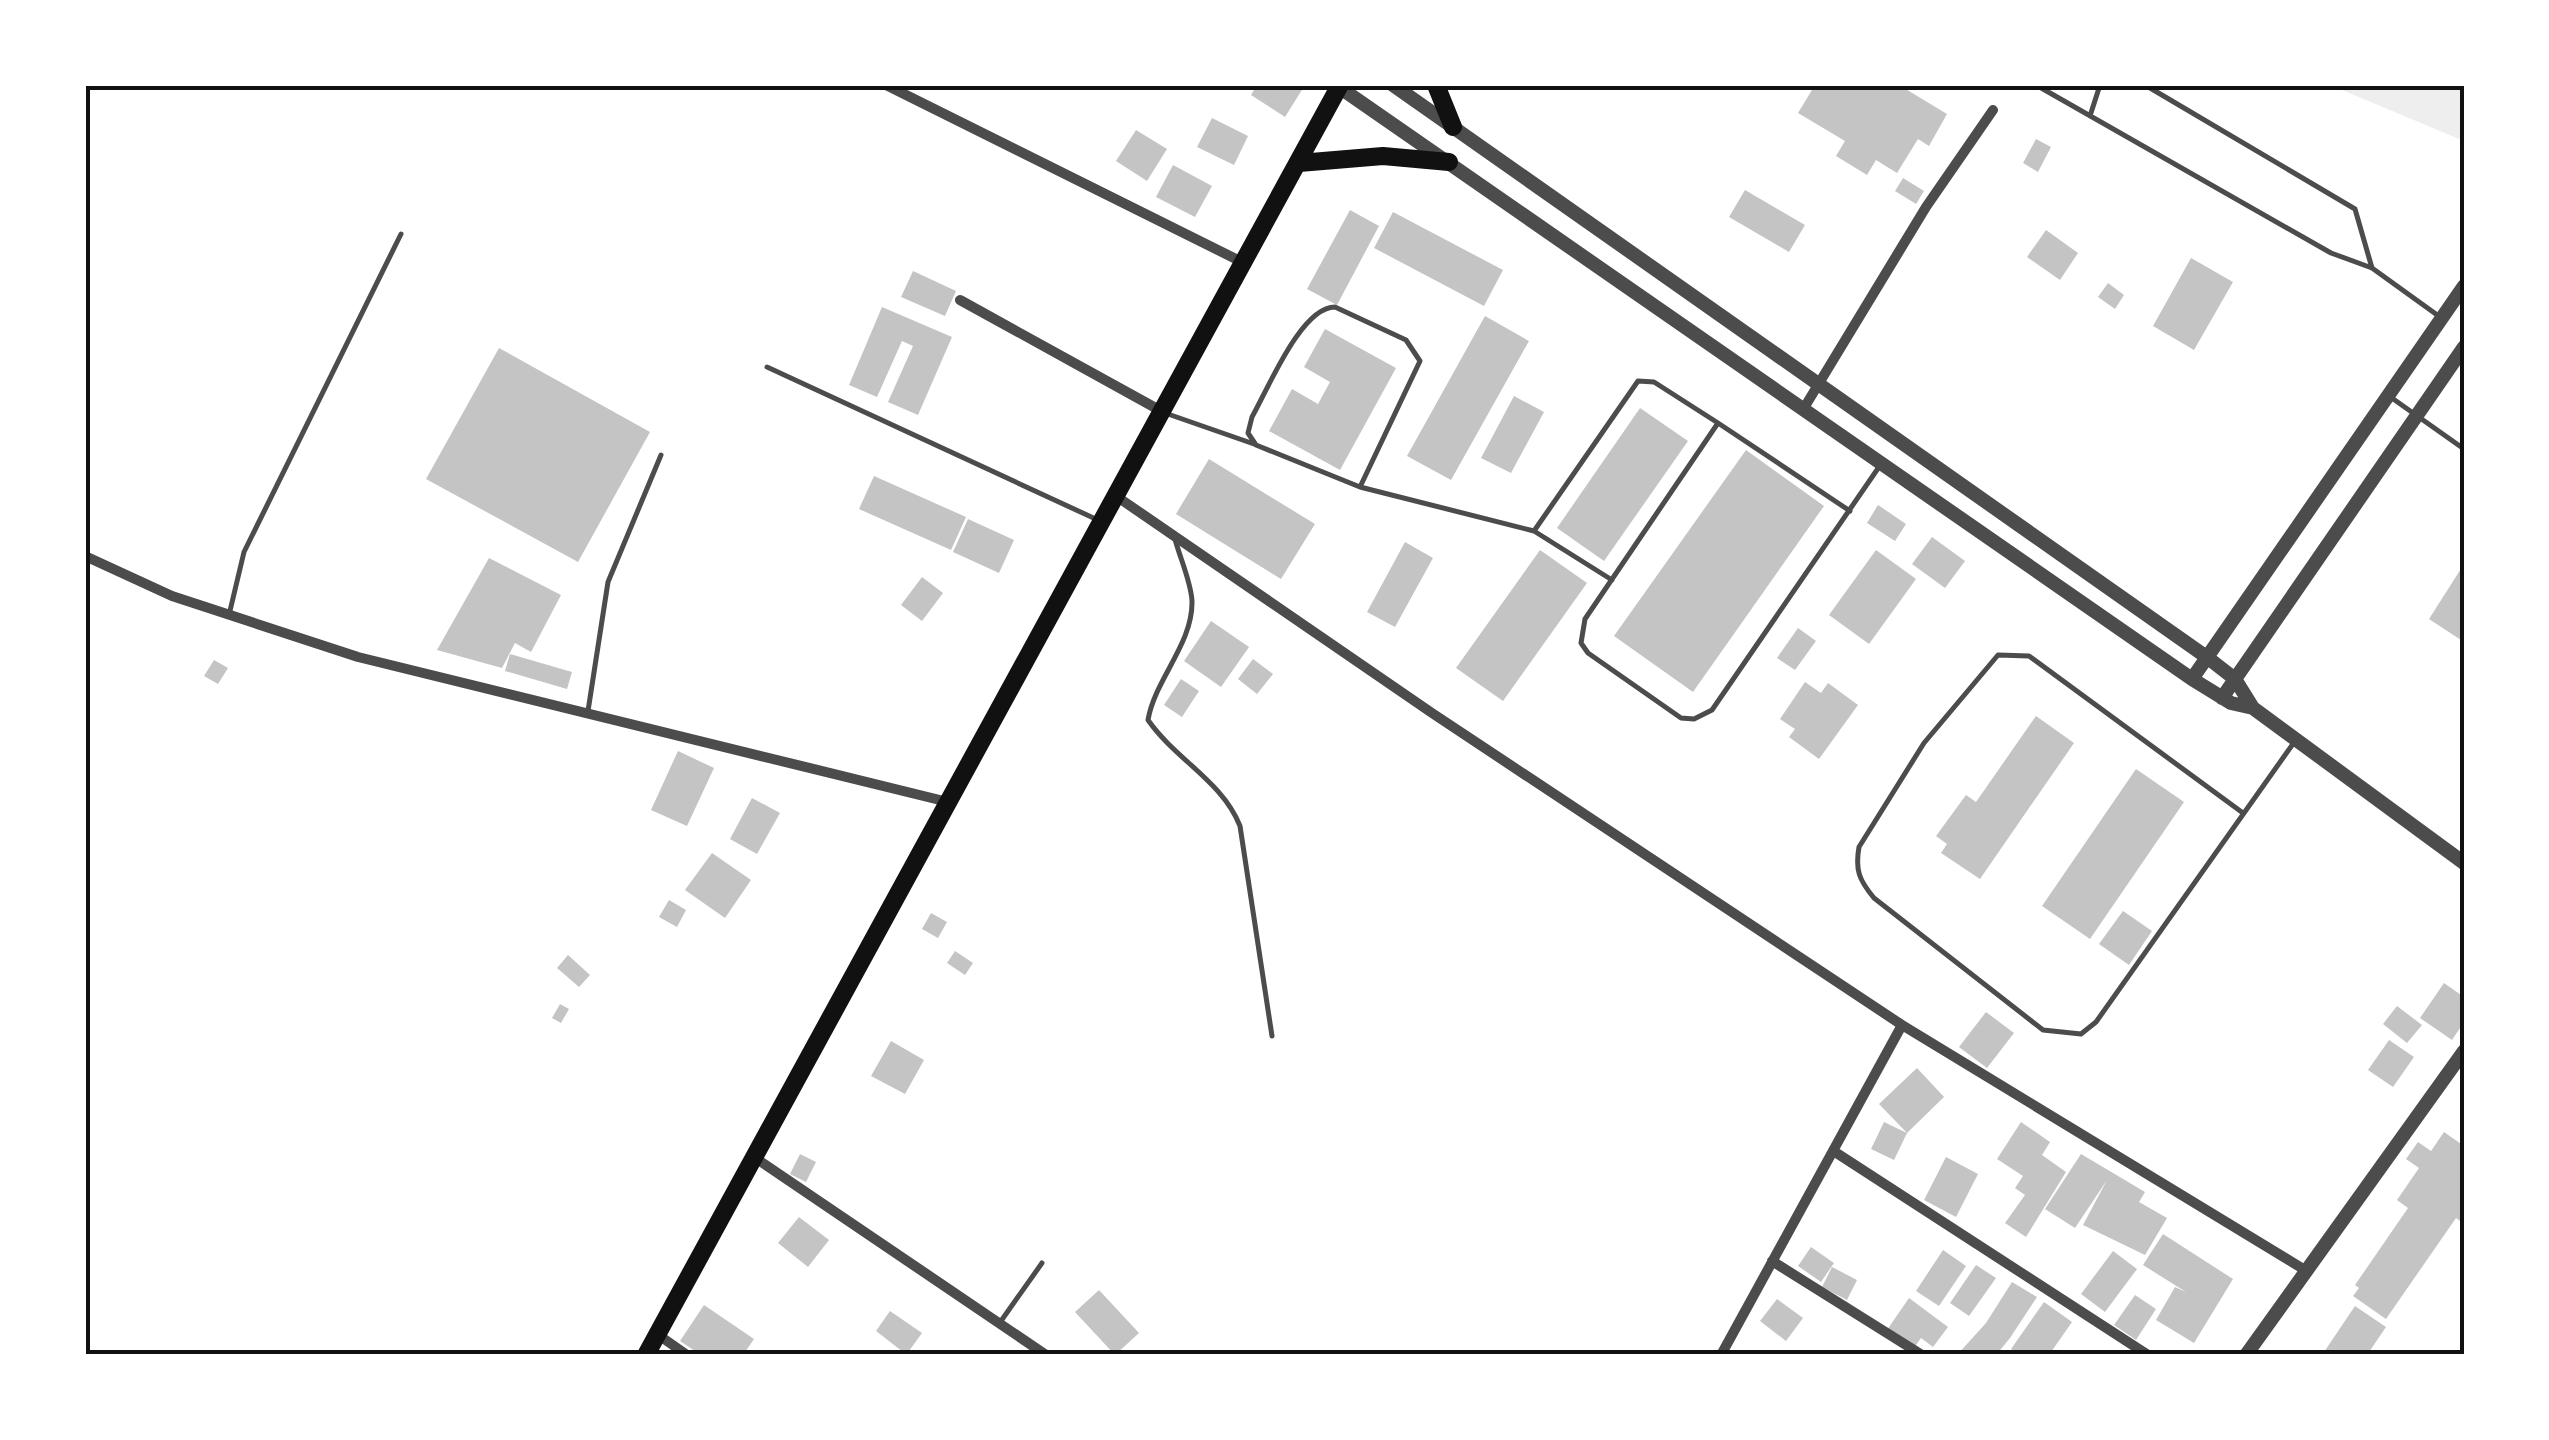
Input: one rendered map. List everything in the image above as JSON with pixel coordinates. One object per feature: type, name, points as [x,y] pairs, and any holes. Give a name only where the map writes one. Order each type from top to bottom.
[{"type":"main road","points":[[1436,85],[1453,127]]},
{"type":"main road","points":[[646,1355],[1339,86]]},
{"type":"main road","points":[[1299,163],[1384,156],[1449,162]]},
{"type":"street","points":[[886,85],[1245,264]]},
{"type":"street","points":[[1393,85],[2208,658],[2235,679],[2253,708],[2295,742],[2464,863]]},
{"type":"street","points":[[1339,86],[2192,679],[2222,698],[2253,708]]},
{"type":"street","points":[[1804,408],[1926,207],[1993,110]]},
{"type":"street","points":[[2192,679],[2464,286]]},
{"type":"street","points":[[960,300],[1162,412]]},
{"type":"street","points":[[2222,698],[2464,347]]},
{"type":"street","points":[[1116,496],[1432,713],[1902,1025],[2305,1270]]},
{"type":"street","points":[[85,556],[172,596],[358,657],[948,802]]},
{"type":"street","points":[[1721,1355],[1902,1025]]},
{"type":"street","points":[[2246,1355],[2464,1050]]},
{"type":"street","points":[[1835,1152],[2148,1355]]},
{"type":"street","points":[[754,1158],[1046,1355]]},
{"type":"street","points":[[1772,1261],[1922,1355]]},
{"type":"street","points":[[657,1334],[686,1355]]},
{"type":"lane","points":[[2036,85],[2331,253],[2372,268],[2442,319]]},
{"type":"lane","points":[[2090,116],[2100,85]]},
{"type":"lane","points":[[2146,85],[2355,209],[2372,268]]},
{"type":"lane","points":[[229,614],[244,552],[401,234]]},
{"type":"lane","points":[[1256,445],[1248,425],[1305,322],[1317,311],[1335,306],[1406,340],[1420,360],[1360,487]]},
{"type":"lane","points":[[767,368],[1102,522]]},
{"type":"lane","points":[[1534,532],[1638,381],[1654,382],[1850,511]]},
{"type":"lane","points":[[2388,396],[2464,449]]},
{"type":"lane","points":[[1162,412],[1360,487],[1534,532],[1612,580]]},
{"type":"lane","points":[[1718,423],[1586,619],[1581,643],[1588,653],[1681,718],[1704,716],[1883,462]]},
{"type":"lane","points":[[587,714],[608,582],[661,455]]},
{"type":"lane","points":[[1174,535],[1192,600],[1187,627],[1152,697],[1148,720],[1161,739],[1230,801],[1240,826],[1272,1036]]},
{"type":"lane","points":[[2243,813],[2029,656],[1998,655],[1924,743],[1859,847],[1856,865],[1859,881],[1874,898],[2043,1030],[2081,1034],[2096,1022],[2295,742]]},
{"type":"lane","points":[[1000,1324],[1042,1262]]},
{"type":"shaded area","points":[[2330,85],[2464,85],[2464,141]]},
{"type":"building","points":[[1257,85],[1305,85],[1285,117],[1251,95]]},
{"type":"building","points":[[1815,85],[1899,85],[1947,114],[1929,146],[1918,139],[1897,173],[1876,160],[1867,175],[1836,156],[1845,141],[1798,113]]},
{"type":"building","points":[[1212,118],[1248,136],[1234,165],[1197,147]]},
{"type":"building","points":[[1136,130],[1167,149],[1147,181],[1116,161]]},
{"type":"building","points":[[2036,139],[2051,147],[2038,172],[2023,163]]},
{"type":"building","points":[[1173,165],[1212,186],[1195,217],[1156,197]]},
{"type":"building","points":[[1903,178],[1924,191],[1916,204],[1895,191]]},
{"type":"building","points":[[1745,190],[1805,225],[1789,252],[1729,217]]},
{"type":"building","points":[[1350,210],[1379,226],[1337,305],[1307,289]]},
{"type":"building","points":[[1393,212],[1503,270],[1484,306],[1374,248]]},
{"type":"building","points":[[2046,230],[2078,253],[2060,280],[2027,257]]},
{"type":"building","points":[[2191,258],[2233,282],[2194,350],[2153,326]]},
{"type":"building","points":[[913,271],[956,291],[945,316],[901,297]]},
{"type":"building","points":[[2108,283],[2124,295],[2115,309],[2098,297]]},
{"type":"building","points":[[882,307],[952,337],[918,415],[888,402],[913,346],[902,341],[877,397],[849,385]]},
{"type":"building","points":[[1485,316],[1529,341],[1451,480],[1407,456]]},
{"type":"building","points":[[1325,329],[1396,368],[1340,470],[1269,431],[1292,389],[1318,404],[1330,382],[1304,367]]},
{"type":"building","points":[[499,348],[650,432],[578,562],[426,479]]},
{"type":"building","points":[[1514,396],[1544,412],[1511,473],[1481,458]]},
{"type":"building","points":[[1640,408],[1688,441],[1604,561],[1557,528]]},
{"type":"building","points":[[1746,450],[1824,506],[1693,692],[1614,636]]},
{"type":"building","points":[[1209,459],[1315,524],[1281,579],[1176,514]]},
{"type":"building","points":[[874,476],[966,517],[951,550],[859,509]]},
{"type":"building","points":[[1878,505],[1906,524],[1895,541],[1867,523]]},
{"type":"building","points":[[968,519],[1014,540],[999,573],[953,552]]},
{"type":"building","points":[[1932,537],[1965,561],[1945,588],[1912,564]]},
{"type":"building","points":[[1405,542],[1433,558],[1395,627],[1367,612]]},
{"type":"building","points":[[1540,550],[1587,583],[1503,701],[1456,668]]},
{"type":"building","points":[[1876,550],[1916,579],[1869,644],[1829,615]]},
{"type":"building","points":[[489,558],[561,595],[531,652],[515,643],[502,668],[437,650]]},
{"type":"building","points":[[2464,564],[2464,642],[2429,619]]},
{"type":"building","points":[[922,577],[943,593],[922,621],[901,605]]},
{"type":"building","points":[[1211,621],[1249,647],[1221,687],[1184,661]]},
{"type":"building","points":[[1798,628],[1816,641],[1795,670],[1777,658]]},
{"type":"building","points":[[510,654],[572,672],[567,689],[505,671]]},
{"type":"building","points":[[1253,659],[1273,674],[1257,694],[1238,679]]},
{"type":"building","points":[[214,660],[228,668],[218,684],[204,676]]},
{"type":"building","points":[[1181,679],[1199,691],[1182,717],[1164,705]]},
{"type":"building","points":[[1805,682],[1821,693],[1828,683],[1858,705],[1819,759],[1789,737],[1795,729],[1780,719]]},
{"type":"building","points":[[2036,716],[2074,743],[1980,879],[1941,853],[1947,844],[1936,836],[1966,795],[1976,802]]},
{"type":"building","points":[[678,751],[714,768],[687,826],[651,810]]},
{"type":"building","points":[[2136,769],[2184,802],[2090,939],[2042,906]]},
{"type":"building","points":[[752,798],[780,813],[757,854],[730,839]]},
{"type":"building","points":[[712,853],[751,880],[725,918],[685,890]]},
{"type":"building","points":[[669,900],[686,910],[677,927],[659,917]]},
{"type":"building","points":[[2123,911],[2152,931],[2129,965],[2099,944]]},
{"type":"building","points":[[931,913],[947,922],[938,938],[922,929]]},
{"type":"building","points":[[955,951],[973,963],[965,975],[947,963]]},
{"type":"building","points":[[568,955],[590,975],[579,987],[557,968]]},
{"type":"building","points":[[2444,983],[2464,997],[2464,1022],[2452,1040],[2420,1018]]},
{"type":"building","points":[[560,1004],[569,1009],[561,1023],[552,1018]]},
{"type":"building","points":[[2397,1006],[2422,1025],[2407,1043],[2383,1024]]},
{"type":"building","points":[[1986,1012],[2014,1033],[1987,1068],[1959,1047]]},
{"type":"building","points":[[2389,1040],[2414,1057],[2393,1087],[2368,1070]]},
{"type":"building","points":[[891,1041],[924,1060],[905,1094],[871,1076]]},
{"type":"building","points":[[1917,1068],[1944,1097],[1907,1133],[1879,1104]]},
{"type":"building","points":[[1884,1122],[1907,1133],[1894,1160],[1871,1149]]},
{"type":"building","points":[[2021,1122],[2050,1142],[2042,1155],[2066,1172],[2026,1237],[2005,1223],[2025,1195],[2015,1188],[2023,1176],[1997,1159]]},
{"type":"building","points":[[2444,1132],[2464,1146],[2464,1224],[2456,1218],[2386,1319],[2353,1296],[2359,1288],[2355,1285],[2408,1208],[2397,1200],[2419,1168],[2406,1159],[2418,1142],[2431,1151]]},
{"type":"building","points":[[800,1154],[816,1162],[806,1182],[790,1174]]},
{"type":"building","points":[[2081,1154],[2145,1192],[2139,1202],[2167,1218],[2145,1255],[2083,1225],[2107,1180],[2075,1228],[2045,1209]]},
{"type":"building","points":[[1946,1157],[1978,1174],[1956,1217],[1924,1200]]},
{"type":"building","points":[[799,1217],[829,1240],[808,1267],[778,1243]]},
{"type":"building","points":[[2163,1234],[2233,1279],[2194,1343],[2156,1320],[2175,1287],[2186,1292],[2143,1265]]},
{"type":"building","points":[[1811,1247],[1834,1263],[1821,1282],[1798,1266]]},
{"type":"building","points":[[1943,1250],[1966,1266],[1939,1306],[1916,1291]]},
{"type":"building","points":[[2113,1251],[2137,1269],[2105,1312],[2081,1294]]},
{"type":"building","points":[[1976,1265],[1996,1278],[1969,1316],[1950,1303]]},
{"type":"building","points":[[1832,1267],[1857,1280],[1847,1300],[1822,1287]]},
{"type":"building","points":[[2012,1282],[2037,1297],[2010,1338],[1996,1355],[1957,1355],[1986,1323]]},
{"type":"building","points":[[1099,1290],[1139,1333],[1115,1355],[1075,1312]]},
{"type":"building","points":[[2135,1295],[2156,1309],[2136,1340],[2114,1325]]},
{"type":"building","points":[[1909,1298],[1948,1327],[1933,1347],[1921,1338],[1914,1348],[1887,1330]]},
{"type":"building","points":[[1777,1299],[1803,1318],[1786,1341],[1760,1321]]},
{"type":"building","points":[[2044,1302],[2072,1322],[2049,1355],[2020,1355],[2011,1349]]},
{"type":"building","points":[[704,1305],[754,1339],[743,1355],[701,1355],[680,1341]]},
{"type":"building","points":[[2355,1306],[2386,1327],[2367,1355],[2322,1355]]},
{"type":"building","points":[[890,1311],[922,1333],[909,1351],[919,1355],[907,1355],[876,1331]]}]
